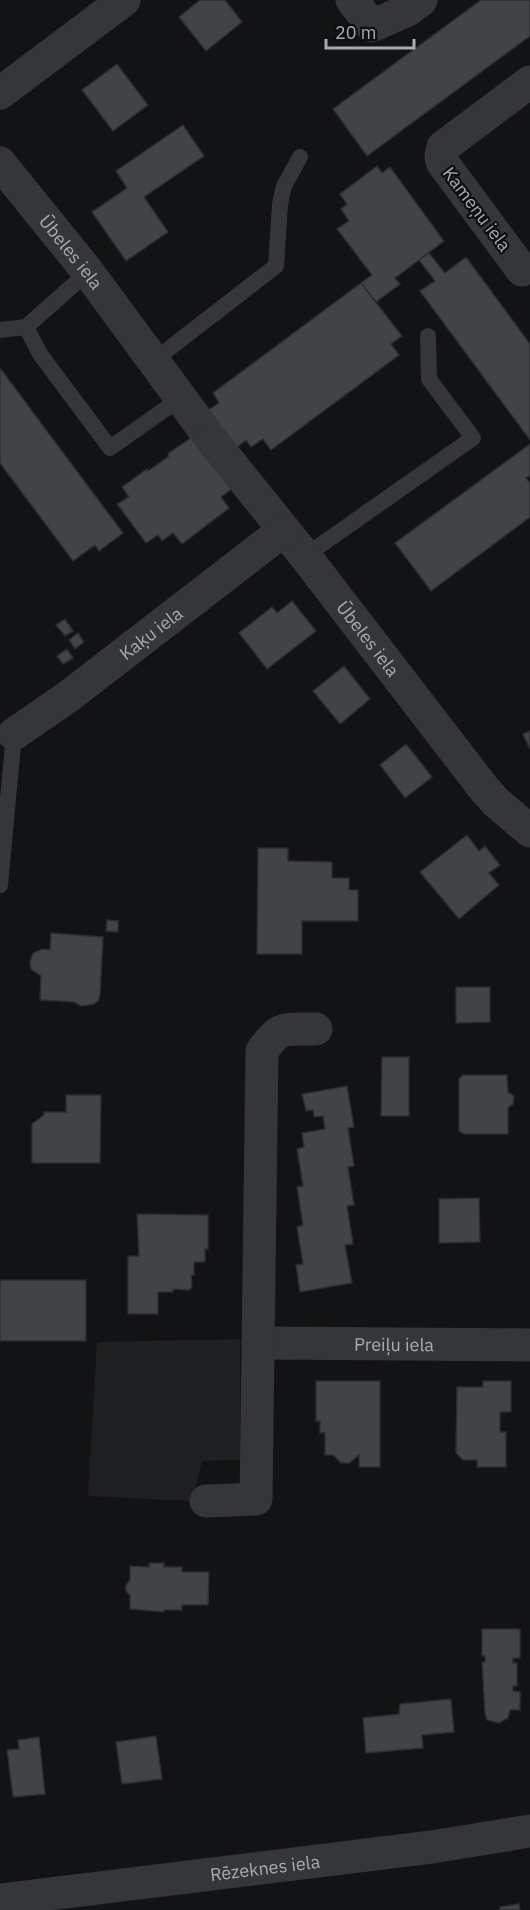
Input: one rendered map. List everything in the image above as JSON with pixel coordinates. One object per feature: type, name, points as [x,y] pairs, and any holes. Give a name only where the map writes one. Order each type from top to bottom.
[{"type":"street","points":[[0,93],[124,0]]},
{"type":"street","points":[[352,0],[372,26],[408,10],[421,0]]},
{"type":"street","name":"Kameņu iela","points":[[522,270],[442,162],[441,156],[443,147],[530,82]]},
{"type":"street","name":"Ūbeles iela","points":[[0,164],[88,272],[208,435],[305,556],[485,789],[497,803],[530,831]]},
{"type":"street","name":"Kaķu iela","points":[[7,736],[69,696],[284,530]]},
{"type":"street","points":[[206,1501],[256,1499],[262,1051],[274,1035],[283,1030],[316,1029]]},
{"type":"street","name":"Preiļu iela","points":[[258,1343],[530,1345]]},
{"type":"street","name":"Rēzeknes iela","points":[[0,1900],[432,1847],[530,1831]]},
{"type":"lane","points":[[153,361],[276,266],[280,204],[284,186],[300,157]]},
{"type":"lane","points":[[0,330],[26,327],[88,272]]},
{"type":"lane","points":[[26,327],[40,354],[110,448],[181,398]]},
{"type":"lane","points":[[305,556],[473,438],[429,379],[428,336]]},
{"type":"lane","name":"Kaķu iela","points":[[0,885],[7,736]]},
{"type":"shaded area","points":[[240,1339],[240,1460],[202,1461],[192,1501],[88,1496],[97,1342]]},
{"type":"building","points":[[200,0],[225,0],[242,22],[206,51],[179,17]]},
{"type":"building","points":[[481,0],[530,0],[530,36],[367,156],[333,109]]},
{"type":"building","points":[[117,64],[148,105],[113,131],[82,90]]},
{"type":"building","points":[[183,125],[204,156],[144,197],[168,232],[126,261],[92,212],[127,188],[116,171]]},
{"type":"building","points":[[377,166],[382,173],[390,167],[444,241],[395,278],[400,284],[376,302],[361,283],[372,275],[337,229],[349,221],[341,209],[347,204],[340,194]]},
{"type":"building","points":[[429,253],[445,273],[466,257],[530,344],[530,440],[420,291],[435,281],[419,260]]},
{"type":"building","points":[[361,283],[402,336],[391,344],[399,355],[271,450],[263,439],[251,447],[246,440],[236,448],[207,411],[219,403],[213,393]]},
{"type":"building","points":[[0,368],[123,533],[99,551],[95,545],[73,561],[0,463]]},
{"type":"building","points":[[191,438],[233,488],[221,497],[229,508],[182,544],[173,533],[162,541],[158,535],[146,543],[117,504],[129,497],[122,487],[147,469],[148,471]]},
{"type":"building","points":[[530,444],[530,476],[526,478],[530,483],[530,517],[431,591],[395,543]]},
{"type":"building","points":[[292,601],[316,631],[267,669],[239,633],[272,607],[277,613]]},
{"type":"building","points":[[65,619],[73,631],[65,636],[56,625]]},
{"type":"building","points":[[78,633],[84,642],[75,649],[69,640]]},
{"type":"building","points":[[67,649],[73,658],[63,664],[57,656]]},
{"type":"building","points":[[344,666],[370,699],[340,724],[313,691]]},
{"type":"building","points":[[530,731],[530,749],[523,734]]},
{"type":"building","points":[[406,744],[432,777],[405,798],[380,765]]},
{"type":"building","points":[[467,835],[479,851],[485,846],[500,865],[489,873],[499,885],[459,919],[420,872]]},
{"type":"building","points":[[258,848],[288,848],[288,861],[332,862],[332,878],[349,878],[349,890],[358,890],[358,921],[302,921],[302,954],[257,954]]},
{"type":"building","points":[[107,920],[118,921],[118,932],[106,931]]},
{"type":"building","points":[[51,933],[103,937],[100,995],[94,1004],[81,1006],[74,1002],[40,1000],[41,976],[31,969],[30,962],[33,953],[43,949],[50,950]]},
{"type":"building","points":[[456,987],[490,987],[490,1022],[456,1023]]},
{"type":"building","points":[[382,1057],[409,1057],[409,1116],[381,1116]]},
{"type":"building","points":[[463,1075],[507,1075],[508,1092],[514,1096],[513,1104],[508,1108],[508,1134],[464,1134],[459,1131],[459,1079]]},
{"type":"building","points":[[347,1086],[354,1127],[348,1128],[354,1166],[348,1167],[354,1205],[347,1206],[353,1244],[345,1245],[352,1283],[300,1292],[296,1265],[303,1264],[297,1227],[303,1225],[297,1187],[303,1186],[297,1149],[304,1147],[302,1133],[325,1129],[323,1116],[314,1117],[313,1110],[306,1111],[302,1094]]},
{"type":"building","points":[[66,1095],[101,1095],[100,1163],[32,1163],[32,1124],[44,1115],[44,1112],[66,1112]]},
{"type":"building","points":[[479,1198],[480,1242],[439,1243],[439,1199]]},
{"type":"building","points":[[137,1214],[208,1215],[208,1249],[205,1249],[205,1262],[194,1262],[194,1275],[191,1275],[192,1287],[189,1290],[173,1289],[173,1292],[158,1292],[158,1314],[128,1314],[128,1256],[139,1256]]},
{"type":"building","points":[[0,1280],[86,1280],[86,1341],[0,1341]]},
{"type":"building","points":[[316,1381],[380,1381],[380,1467],[359,1467],[359,1455],[349,1463],[341,1463],[333,1455],[325,1455],[325,1433],[320,1433],[320,1421],[316,1421]]},
{"type":"building","points":[[483,1381],[511,1381],[511,1412],[500,1412],[500,1432],[506,1432],[506,1467],[477,1467],[477,1460],[463,1460],[456,1453],[457,1387],[483,1387]]},
{"type":"building","points":[[149,1563],[164,1563],[164,1567],[182,1567],[182,1572],[209,1572],[208,1605],[182,1605],[182,1610],[164,1610],[164,1612],[130,1609],[130,1595],[126,1591],[126,1585],[130,1580],[130,1566],[149,1567]]},
{"type":"building","points":[[482,1629],[520,1629],[520,1658],[513,1658],[513,1663],[517,1663],[517,1686],[513,1686],[513,1691],[520,1692],[520,1710],[510,1710],[508,1718],[499,1723],[487,1720],[485,1713],[482,1662],[485,1662],[485,1656],[482,1656]]},
{"type":"building","points":[[451,1699],[454,1732],[422,1735],[423,1748],[366,1753],[363,1718],[399,1714],[400,1704]]},
{"type":"building","points":[[156,1736],[162,1779],[122,1784],[116,1742]]},
{"type":"building","points":[[39,1737],[45,1794],[13,1797],[7,1750],[19,1749],[18,1740]]},
{"type":"building","points":[[519,1904],[520,1910],[500,1910],[500,1907]]}]
